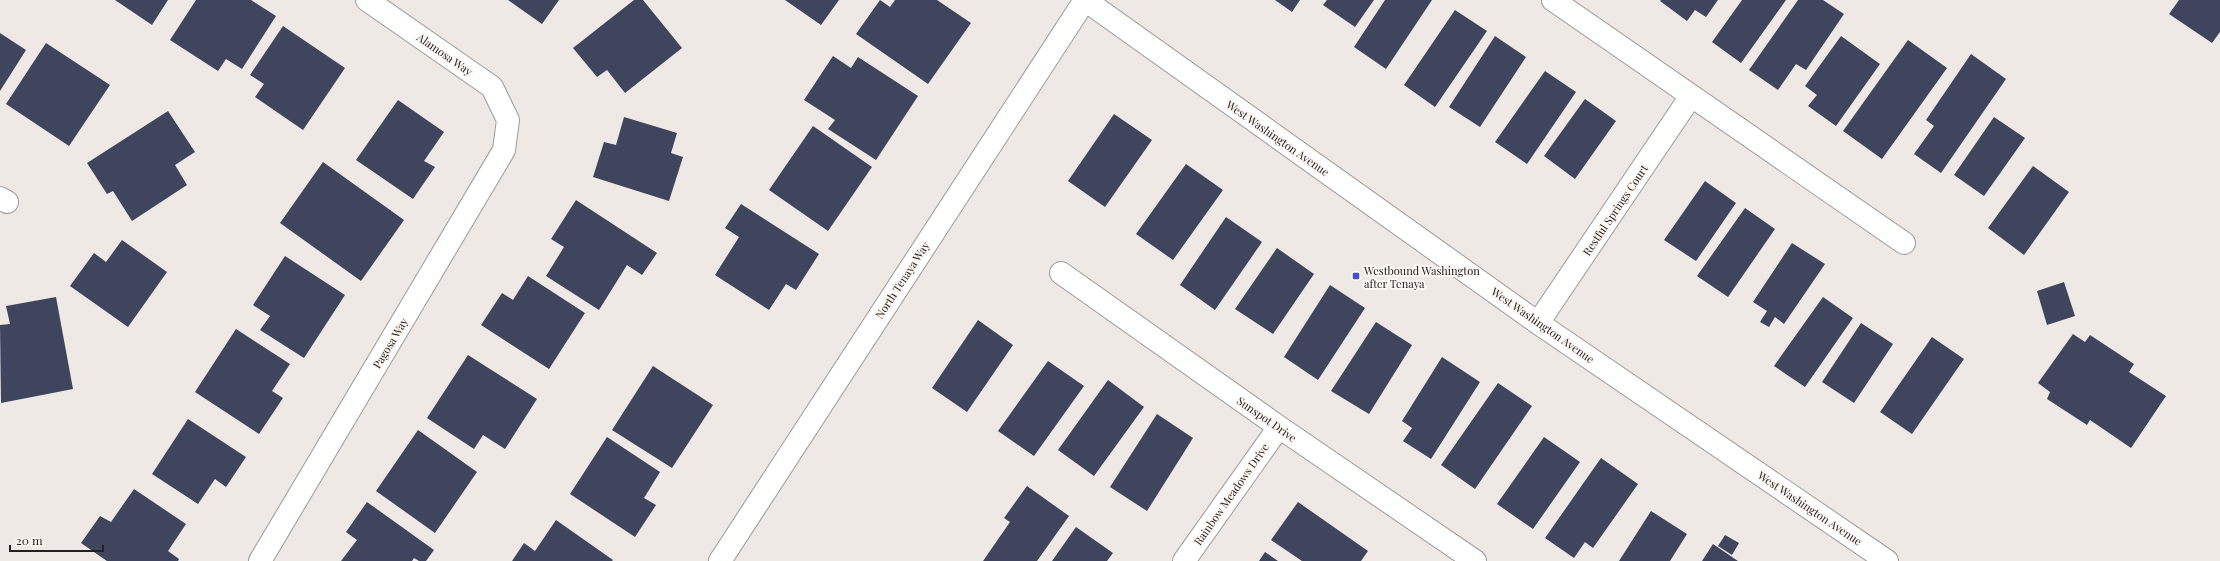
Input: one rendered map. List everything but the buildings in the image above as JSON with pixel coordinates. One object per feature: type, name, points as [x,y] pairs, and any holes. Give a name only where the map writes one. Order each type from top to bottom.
[{"type":"street","name":"Alamosa Way","points":[[367,0],[492,86],[508,120]]},
{"type":"street","name":"West Washington Avenue","points":[[1085,0],[1538,323],[1887,561]]},
{"type":"street","name":"North Tenaya Way","points":[[720,561],[1085,0]]},
{"type":"street","points":[[1553,0],[1904,243]]},
{"type":"street","name":"Restful Springs Court","points":[[1538,323],[1691,96]]},
{"type":"street","name":"Pagosa Way","points":[[260,561],[504,150],[508,120]]},
{"type":"street","name":"Sunspot Drive","points":[[1061,273],[1279,427],[1475,561]]},
{"type":"street","name":"Rainbow Meadows Drive","points":[[1184,561],[1279,427]]},
{"type":"place","name":"Westbound Washington after Tenaya","points":[[1356,276]]}]
